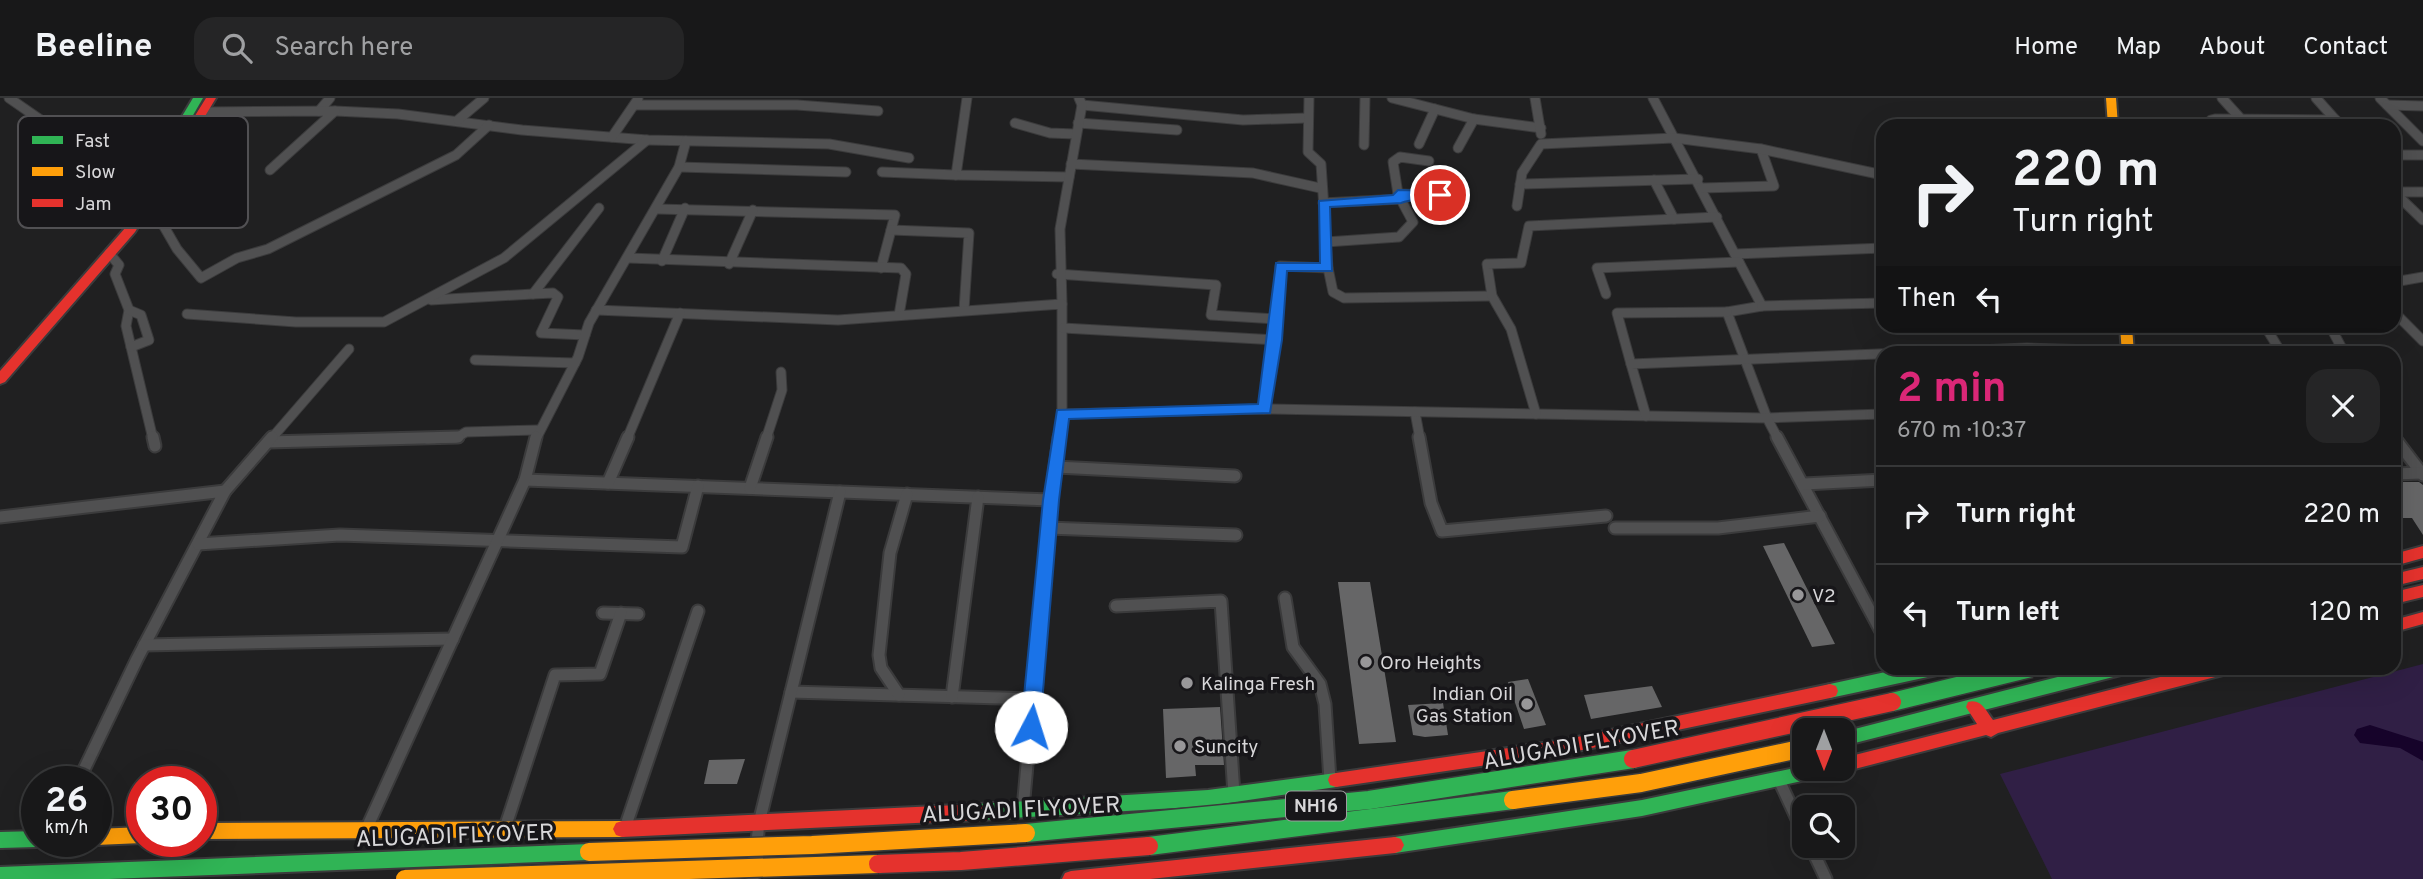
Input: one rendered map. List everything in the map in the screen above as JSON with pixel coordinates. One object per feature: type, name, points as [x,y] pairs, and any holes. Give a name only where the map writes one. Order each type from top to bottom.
[{"type":"main road","points":[[2111,98],[2112,119]]},
{"type":"main road","points":[[0,363],[128,228]]},
{"type":"main road","points":[[0,379],[129,228]]},
{"type":"main road","points":[[2401,558],[2423,552]]},
{"type":"main road","points":[[2401,578],[2423,573]]},
{"type":"main road","points":[[2401,596],[2423,591]]},
{"type":"main road","points":[[2401,624],[2423,618]]},
{"type":"main road","points":[[217,831],[625,828],[1023,809],[1234,794],[1563,747],[1889,675]]},
{"type":"main road","name":"ALUGADI FLYOVER","points":[[0,875],[754,846],[1137,825],[1456,789],[1643,758],[1834,717],[2003,675]]},
{"type":"main road","points":[[1855,736],[2095,675]]},
{"type":"main road","points":[[1855,762],[1991,730],[2197,675]]},
{"type":"main road","points":[[1974,707],[1991,730]]},
{"type":"main road","name":"ALUGADI FLYOVER","points":[[405,879],[961,861],[1152,846],[1641,783],[1792,751]]},
{"type":"main road","points":[[1071,879],[1200,868],[1518,828],[1792,777]]},
{"type":"main road","points":[[0,840],[21,839]]},
{"type":"street","points":[[9,98],[35,116]]},
{"type":"street","points":[[319,111],[330,98]]},
{"type":"street","points":[[458,120],[484,98]]},
{"type":"street","points":[[626,98],[637,101],[797,105],[878,111]]},
{"type":"street","points":[[956,175],[967,98]]},
{"type":"street","points":[[1309,98],[1308,152],[1320,161],[1320,188],[1333,292],[1344,298],[1492,296]]},
{"type":"street","points":[[1364,145],[1365,98]]},
{"type":"street","points":[[1392,98],[1413,100],[1435,110],[1474,119],[1541,128]]},
{"type":"street","points":[[1517,206],[1526,164],[1541,144],[1535,98]]},
{"type":"street","points":[[1653,98],[1700,183],[1762,306]]},
{"type":"street","points":[[2222,98],[2241,119]]},
{"type":"street","points":[[2316,98],[2335,119]]},
{"type":"street","points":[[612,137],[637,101]]},
{"type":"street","points":[[1023,809],[1048,528],[1062,414],[1063,328],[1057,274],[1062,201],[1069,177],[1080,102],[1243,120],[1307,118]]},
{"type":"street","points":[[2384,102],[2423,106]]},
{"type":"street","points":[[2384,102],[2423,141]]},
{"type":"street","points":[[204,103],[458,120],[647,140],[829,144],[909,158]]},
{"type":"street","points":[[1419,144],[1435,110]]},
{"type":"street","points":[[270,170],[335,111]]},
{"type":"street","points":[[1458,148],[1474,119]]},
{"type":"street","points":[[1015,123],[1050,133],[1075,134]]},
{"type":"street","points":[[1077,123],[1177,130]]},
{"type":"street","points":[[154,228],[177,249],[201,278],[237,258],[268,249],[456,155],[489,125]]},
{"type":"street","points":[[1541,144],[1674,138],[1761,149],[1876,174]]},
{"type":"street","points":[[187,314],[296,322],[384,322],[523,244],[647,140]]},
{"type":"street","points":[[365,832],[525,480],[538,430],[575,363],[596,310],[679,167],[686,141]]},
{"type":"street","points":[[1520,184],[1654,180],[1774,186],[1761,149]]},
{"type":"street","points":[[2401,155],[2423,155]]},
{"type":"street","points":[[1326,242],[1399,237],[1413,222],[1400,197],[1393,162],[1395,159],[1415,158],[1429,161]]},
{"type":"street","points":[[1071,164],[1253,173],[1320,188]]},
{"type":"street","points":[[679,167],[846,172]]},
{"type":"street","points":[[882,172],[1069,177]]},
{"type":"street","points":[[1654,180],[1674,219]]},
{"type":"street","points":[[2401,192],[2423,192]]},
{"type":"street","points":[[1323,203],[1440,195]]},
{"type":"street","points":[[2401,199],[2423,219]]},
{"type":"street","points":[[533,294],[599,208]]},
{"type":"street","points":[[662,261],[685,208]]},
{"type":"street","points":[[657,209],[895,215],[881,268]]},
{"type":"street","points":[[729,264],[753,210]]},
{"type":"street","points":[[1536,414],[1511,329],[1492,296],[1487,264],[1521,263],[1529,226],[1717,217]]},
{"type":"street","points":[[891,230],[969,233],[964,310]]},
{"type":"street","points":[[1606,294],[1597,268],[1876,248]]},
{"type":"street","points":[[109,253],[118,260],[115,274],[129,310],[126,326],[155,446]]},
{"type":"street","points":[[628,258],[729,264],[901,268],[906,274],[899,315]]},
{"type":"street","points":[[1265,409],[1275,340],[1280,266],[1328,268]]},
{"type":"street","points":[[90,273],[115,274]]},
{"type":"street","points":[[1057,274],[1216,285],[1211,315],[1277,319]]},
{"type":"street","points":[[2401,281],[2423,277]]},
{"type":"street","points":[[425,300],[553,293],[558,297],[541,333],[585,335]]},
{"type":"street","points":[[1646,416],[1617,313],[1727,312],[1762,306],[1876,303]]},
{"type":"street","points":[[596,310],[838,320],[1062,304]]},
{"type":"street","points":[[129,310],[141,315],[149,340],[131,347]]},
{"type":"street","points":[[1727,312],[1767,418],[1876,622]]},
{"type":"street","points":[[608,483],[680,313]]},
{"type":"street","points":[[2401,319],[2423,341]]},
{"type":"street","points":[[1063,328],[1275,340]]},
{"type":"street","points":[[86,766],[144,645],[225,491],[349,349]]},
{"type":"street","points":[[1631,364],[1745,357],[1876,356]]},
{"type":"street","points":[[475,360],[575,363]]},
{"type":"street","points":[[751,488],[782,390],[781,372]]},
{"type":"street","points":[[1062,414],[1265,409],[1767,418],[1876,414]]},
{"type":"street","points":[[1415,412],[1431,503],[1442,531],[1606,516]]},
{"type":"street","points":[[268,442],[456,439],[466,432],[538,430]]},
{"type":"street","points":[[2401,446],[2422,474]]},
{"type":"street","points":[[1056,467],[1235,476]]},
{"type":"street","points":[[2401,474],[2422,474]]},
{"type":"street","points":[[525,480],[1051,500]]},
{"type":"street","points":[[1804,484],[1876,480]]},
{"type":"street","points":[[198,544],[340,535],[682,547],[698,486]]},
{"type":"street","points":[[0,517],[225,491]]},
{"type":"street","points":[[753,879],[759,823],[840,492]]},
{"type":"street","points":[[899,695],[881,668],[879,655],[886,566],[894,527],[907,494]]},
{"type":"street","points":[[952,697],[978,497]]},
{"type":"street","points":[[1615,528],[1718,528],[1819,516]]},
{"type":"street","points":[[1048,528],[1236,535]]},
{"type":"street","points":[[1285,598],[1293,647],[1320,684],[1325,704],[1330,780]]},
{"type":"street","points":[[1116,606],[1221,601],[1234,794]]},
{"type":"street","points":[[625,828],[698,611]]},
{"type":"street","points":[[603,613],[638,614]]},
{"type":"street","points":[[504,831],[555,675],[600,674],[621,613]]},
{"type":"street","points":[[144,645],[453,639]]},
{"type":"street","points":[[791,692],[1033,699]]},
{"type":"street","points":[[1779,780],[1792,808]]},
{"type":"street","points":[[1816,858],[1826,879]]},
{"type":"shaded area","points":[[2423,664],[2423,879],[2052,879],[2000,774],[2381,675],[2401,675],[2401,670]]},
{"type":"shaded area","points":[[2370,725],[2423,742],[2423,761],[2400,748],[2360,743],[2354,735],[2357,729]]},
{"type":"building","points":[[2401,482],[2419,482],[2423,485],[2423,535],[2412,518],[2401,518]]},
{"type":"building","name":"V2","points":[[1784,543],[1835,644],[1812,647],[1763,546]]},
{"type":"building","name":"Oro Heights","points":[[1338,582],[1370,582],[1396,742],[1359,744]]},
{"type":"building","name":"Indian Oil Gas Station","points":[[1528,679],[1546,725],[1524,729],[1508,682]]},
{"type":"building","points":[[1652,686],[1662,707],[1591,719],[1584,695]]},
{"type":"building","points":[[1443,703],[1448,735],[1413,735],[1408,705]]},
{"type":"building","name":"Suncity","points":[[1220,707],[1224,765],[1195,765],[1196,776],[1166,778],[1163,709]]},
{"type":"building","points":[[745,759],[737,784],[704,784],[709,760]]},
{"type":"traffic: fast","points":[[187,116],[198,98]]},
{"type":"traffic: fast","points":[[1830,691],[1904,675]]},
{"type":"traffic: fast","points":[[1892,702],[2002,675]]},
{"type":"traffic: fast","points":[[1855,736],[2094,675]]},
{"type":"traffic: fast","points":[[1026,833],[1369,800],[1633,759]]},
{"type":"traffic: fast","points":[[1395,845],[1642,808],[1792,776]]},
{"type":"traffic: fast","points":[[979,812],[1208,798],[1336,780]]},
{"type":"traffic: fast","points":[[1149,846],[1513,800]]},
{"type":"traffic: fast","points":[[0,840],[21,839]]},
{"type":"traffic: fast","points":[[0,875],[589,852]]},
{"type":"traffic: slow","points":[[2111,98],[2112,119]]},
{"type":"traffic: slow","points":[[2126,333],[2127,346]]},
{"type":"traffic: slow","points":[[1513,800],[1641,783],[1792,751]]},
{"type":"traffic: slow","points":[[217,831],[622,829]]},
{"type":"traffic: slow","points":[[589,852],[812,845],[1026,833]]},
{"type":"traffic: slow","points":[[112,836],[126,836]]},
{"type":"traffic: slow","points":[[405,879],[878,864]]},
{"type":"traffic: jam","points":[[200,116],[211,98]]},
{"type":"traffic: jam","points":[[0,379],[132,228]]},
{"type":"traffic: jam","points":[[2401,558],[2423,552]]},
{"type":"traffic: jam","points":[[2401,578],[2423,573]]},
{"type":"traffic: jam","points":[[2401,596],[2423,591]]},
{"type":"traffic: jam","points":[[2401,624],[2423,618]]},
{"type":"traffic: jam","points":[[1855,762],[2196,675]]},
{"type":"traffic: jam","points":[[1336,780],[1563,747],[1830,691]]},
{"type":"traffic: jam","points":[[1633,759],[1892,702]]},
{"type":"traffic: jam","points":[[1974,707],[1991,730]]},
{"type":"traffic: jam","points":[[622,829],[979,812]]},
{"type":"traffic: jam","points":[[1071,879],[1395,845]]},
{"type":"traffic: jam","points":[[878,864],[961,861],[1149,846]]},
{"type":"place","name":"V2","points":[[1798,595]]},
{"type":"place","name":"Oro Heights","points":[[1366,662]]},
{"type":"place","name":"Kalinga Fresh","points":[[1187,683]]},
{"type":"place","name":"Indian Oil Gas Station","points":[[1527,704]]},
{"type":"place","name":"Suncity","points":[[1180,746]]},
{"type":"route","points":[[1031,727],[1051,500],[1062,414],[1265,409],[1275,340],[1280,266],[1328,268],[1323,203],[1401,199],[1398,194],[1440,195]]}]
